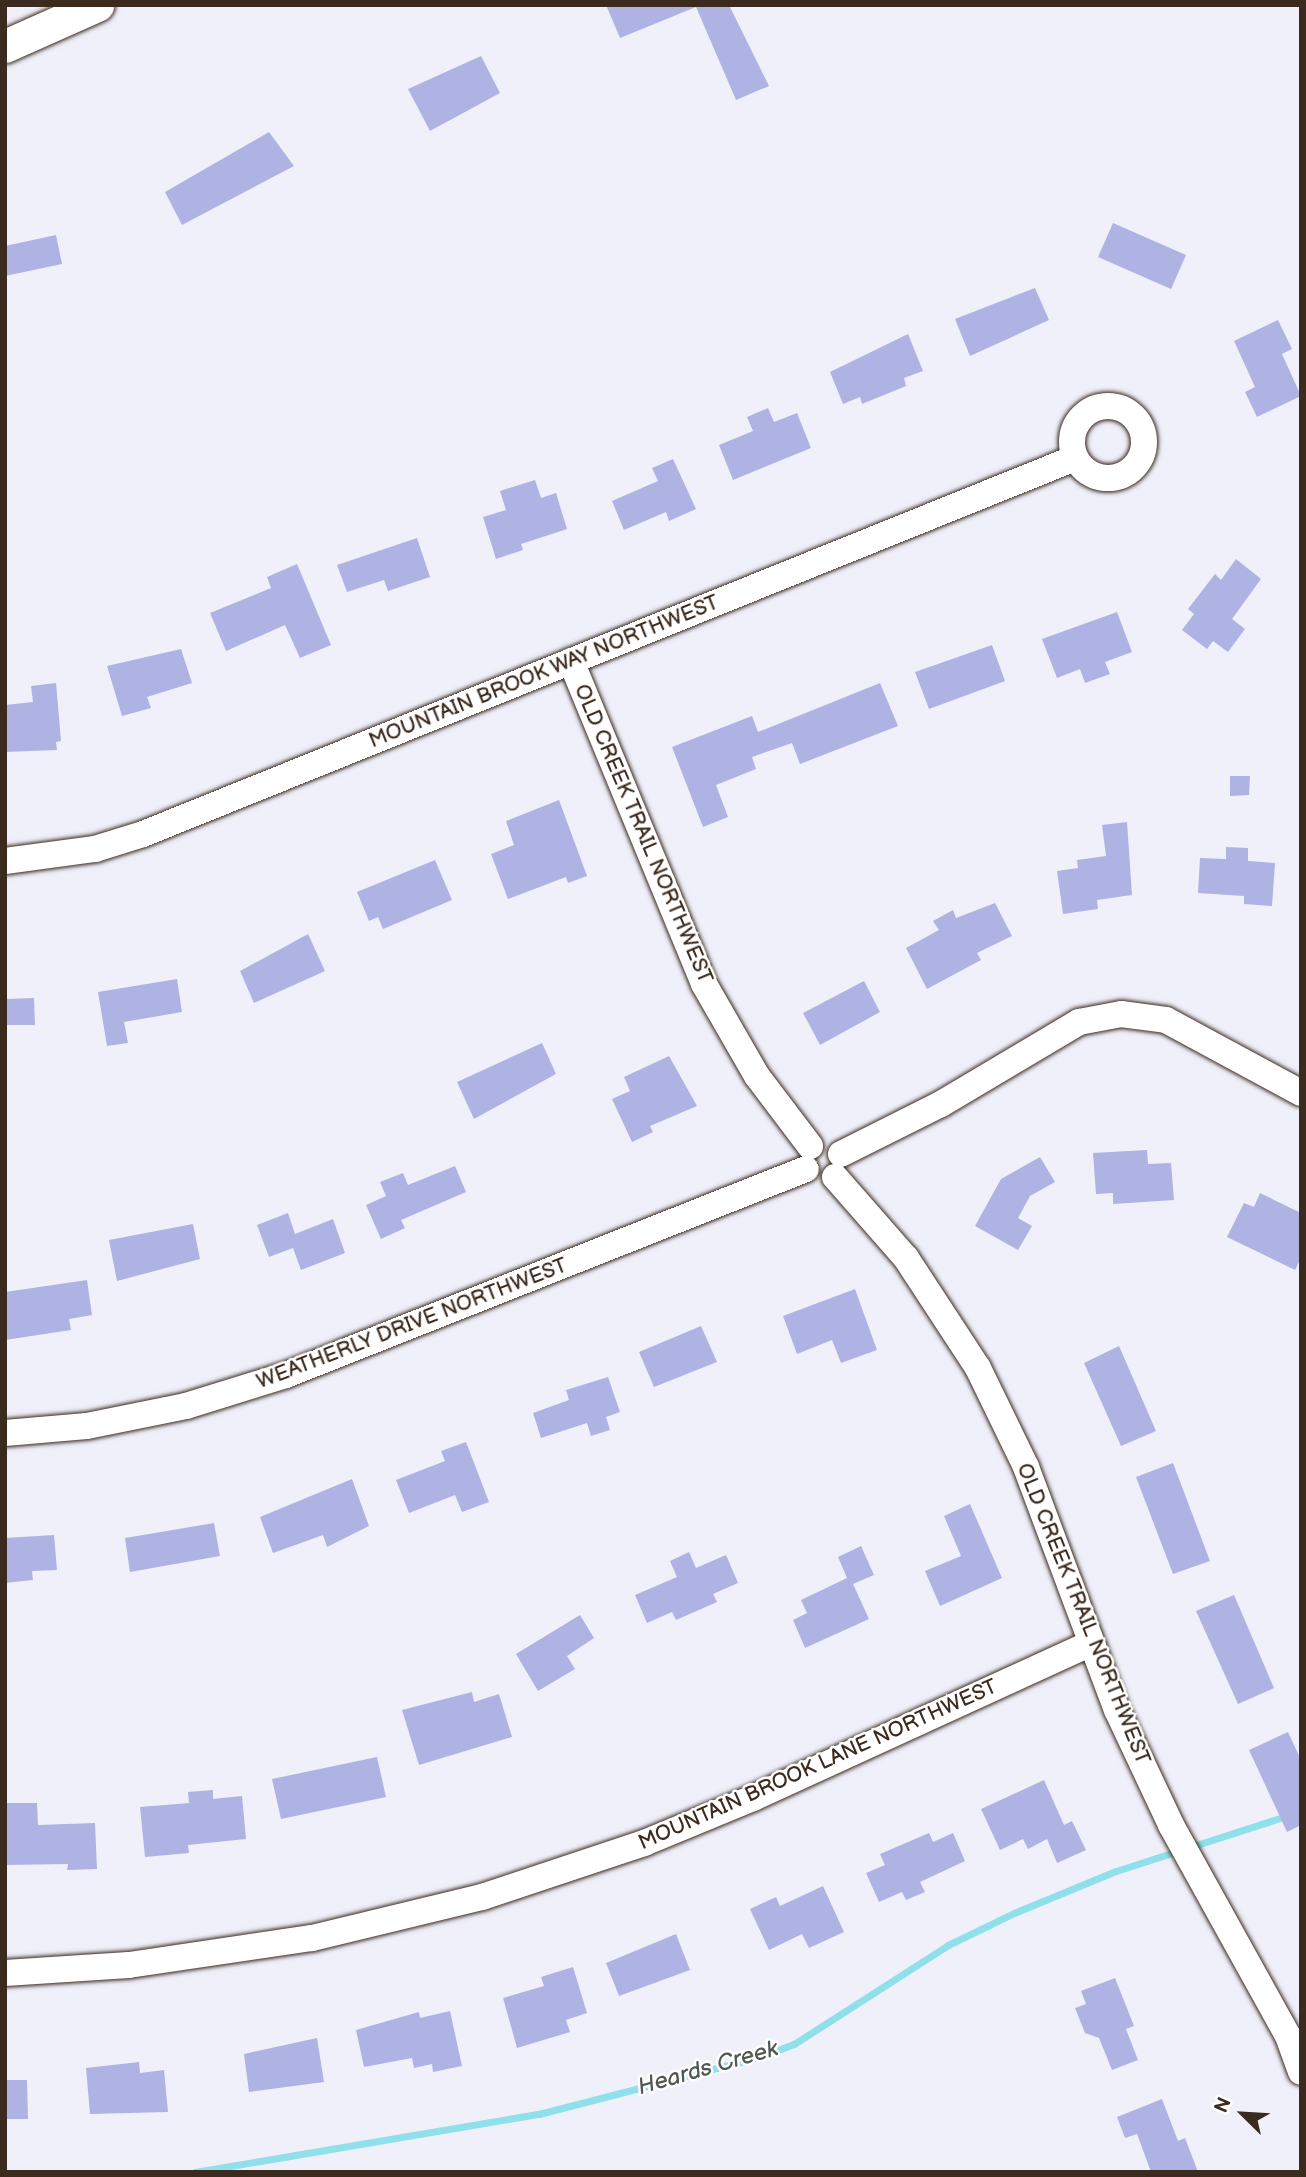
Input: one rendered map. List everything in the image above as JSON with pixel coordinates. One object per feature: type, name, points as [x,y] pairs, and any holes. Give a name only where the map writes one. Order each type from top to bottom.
[{"type":"street","points":[[5,46],[97,5]]},
{"type":"street","name":"MOUNTAIN BROOK WAY NORTHWEST","points":[[5,861],[95,849],[143,834],[1075,458]]},
{"type":"street","name":"OLD CREEK TRAIL NORTHWEST","points":[[571,661],[704,984],[808,1158]]},
{"type":"street","points":[[808,1158],[822,1181],[838,1165],[1079,1022],[1121,1014],[1167,1020],[1301,1094]]},
{"type":"street","name":"WEATHERLY DRIVE NORTHWEST","points":[[5,1433],[87,1426],[186,1406],[286,1376],[808,1158]]},
{"type":"street","name":"OLD CREEK TRAIL NORTHWEST","points":[[838,1165],[906,1258],[978,1368],[1026,1467],[1091,1643],[1171,1825],[1288,2036],[1301,2072]]},
{"type":"street","name":"MOUNTAIN BROOK LANE NORTHWEST","points":[[5,1973],[129,1965],[312,1938],[482,1897],[644,1843],[753,1798],[1091,1643]]},
{"type":"building","points":[[606,5],[729,5],[769,86],[736,100],[696,7],[620,38]]},
{"type":"building","points":[[481,56],[500,93],[430,131],[408,89]]},
{"type":"building","points":[[269,132],[294,166],[182,225],[165,192]]},
{"type":"building","points":[[1113,223],[1186,255],[1171,289],[1098,257]]},
{"type":"building","points":[[56,235],[62,264],[5,276],[5,246]]},
{"type":"building","points":[[1035,288],[1049,320],[970,356],[955,319]]},
{"type":"building","points":[[1278,320],[1292,349],[1282,354],[1301,396],[1257,417],[1245,392],[1255,387],[1234,341]]},
{"type":"building","points":[[908,334],[923,371],[904,378],[906,386],[862,404],[860,397],[843,404],[830,372]]},
{"type":"building","points":[[768,408],[774,422],[797,413],[811,448],[733,480],[719,445],[753,431],[747,417]]},
{"type":"building","points":[[673,459],[696,509],[669,521],[666,512],[624,530],[612,501],[658,481],[652,468]]},
{"type":"building","points":[[535,480],[541,498],[556,493],[567,529],[521,544],[523,550],[496,559],[483,517],[506,510],[500,491]]},
{"type":"building","points":[[417,538],[430,577],[388,591],[384,580],[347,592],[337,565]]},
{"type":"building","points":[[1236,559],[1261,579],[1232,619],[1245,629],[1228,652],[1213,641],[1207,649],[1182,630],[1194,614],[1188,609],[1215,574],[1221,580]]},
{"type":"building","points":[[297,564],[331,645],[300,658],[285,625],[226,651],[210,613],[271,588],[267,577]]},
{"type":"building","points":[[1117,612],[1132,652],[1105,662],[1110,674],[1085,683],[1080,669],[1057,678],[1042,639]]},
{"type":"building","points":[[992,645],[1005,681],[929,709],[915,672]]},
{"type":"building","points":[[181,649],[192,683],[147,697],[151,708],[122,716],[107,666]]},
{"type":"building","points":[[56,683],[61,741],[56,742],[57,750],[5,752],[5,705],[33,702],[31,686]]},
{"type":"building","points":[[880,683],[898,726],[800,764],[792,743],[752,757],[756,769],[716,785],[728,817],[703,827],[672,747],[752,716],[758,732]]},
{"type":"building","points":[[1230,776],[1250,776],[1249,795],[1230,796]]},
{"type":"building","points":[[559,800],[587,876],[568,883],[566,877],[508,899],[491,854],[514,845],[506,821]]},
{"type":"building","points":[[1127,822],[1132,895],[1097,900],[1098,909],[1063,914],[1057,871],[1078,868],[1077,860],[1106,856],[1102,825]]},
{"type":"building","points":[[1226,847],[1248,848],[1248,861],[1275,863],[1272,906],[1244,904],[1244,896],[1198,893],[1200,858],[1226,859]]},
{"type":"building","points":[[435,860],[452,900],[383,929],[378,917],[369,921],[357,892]]},
{"type":"building","points":[[995,903],[1012,936],[977,953],[981,960],[927,989],[906,948],[939,930],[933,921],[953,910],[956,918]]},
{"type":"building","points":[[308,934],[325,971],[254,1003],[240,971]]},
{"type":"building","points":[[177,979],[182,1012],[124,1022],[128,1043],[107,1046],[98,992]]},
{"type":"building","points":[[864,981],[880,1012],[820,1045],[803,1013]]},
{"type":"building","points":[[34,998],[35,1025],[5,1025],[5,999]]},
{"type":"building","points":[[542,1043],[556,1074],[474,1119],[457,1082]]},
{"type":"building","points":[[669,1056],[697,1106],[650,1126],[653,1132],[632,1142],[612,1099],[630,1091],[624,1077]]},
{"type":"building","points":[[1147,1150],[1148,1164],[1171,1163],[1174,1200],[1113,1204],[1113,1193],[1096,1194],[1093,1153]]},
{"type":"building","points":[[1040,1157],[1055,1182],[1030,1196],[1018,1218],[1032,1226],[1018,1250],[975,1226],[1001,1179]]},
{"type":"building","points":[[455,1166],[466,1192],[401,1220],[405,1228],[381,1239],[366,1205],[386,1196],[380,1182],[403,1173],[408,1185]]},
{"type":"building","points":[[1260,1193],[1301,1213],[1301,1258],[1295,1270],[1227,1237],[1244,1203],[1254,1207]]},
{"type":"building","points":[[288,1213],[295,1234],[333,1219],[345,1253],[301,1270],[293,1248],[269,1257],[257,1225]]},
{"type":"building","points":[[193,1224],[200,1259],[117,1281],[109,1240]]},
{"type":"building","points":[[87,1280],[92,1315],[69,1319],[71,1330],[5,1340],[5,1292]]},
{"type":"building","points":[[855,1289],[877,1350],[841,1363],[832,1340],[797,1354],[783,1316]]},
{"type":"building","points":[[701,1326],[717,1362],[654,1387],[639,1352]]},
{"type":"building","points":[[1119,1346],[1156,1431],[1121,1446],[1084,1363]]},
{"type":"building","points":[[608,1377],[620,1412],[606,1417],[610,1430],[591,1436],[587,1423],[541,1438],[533,1413],[569,1400],[566,1390]]},
{"type":"building","points":[[466,1442],[489,1502],[462,1512],[455,1495],[409,1513],[396,1480],[445,1461],[441,1451]]},
{"type":"building","points":[[1173,1463],[1210,1561],[1173,1574],[1136,1477]]},
{"type":"building","points":[[352,1479],[369,1526],[327,1547],[323,1535],[273,1553],[260,1517]]},
{"type":"building","points":[[970,1504],[1002,1578],[940,1606],[925,1571],[961,1556],[944,1516]]},
{"type":"building","points":[[214,1523],[220,1556],[130,1572],[125,1538]]},
{"type":"building","points":[[54,1535],[57,1570],[32,1571],[33,1580],[5,1583],[5,1538]]},
{"type":"building","points":[[861,1546],[874,1575],[853,1584],[869,1619],[805,1648],[793,1620],[807,1613],[801,1600],[847,1578],[838,1557]]},
{"type":"building","points":[[689,1552],[696,1568],[726,1555],[738,1583],[713,1594],[717,1602],[676,1620],[672,1612],[647,1623],[635,1595],[677,1577],[670,1561]]},
{"type":"building","points":[[1234,1595],[1274,1688],[1238,1704],[1196,1611]]},
{"type":"building","points":[[580,1615],[594,1638],[567,1656],[575,1669],[538,1691],[516,1654]]},
{"type":"building","points":[[472,1692],[474,1702],[499,1694],[512,1737],[419,1765],[402,1710]]},
{"type":"building","points":[[1288,1732],[1301,1760],[1301,1825],[1287,1832],[1249,1750]]},
{"type":"building","points":[[377,1757],[386,1797],[281,1819],[272,1779]]},
{"type":"building","points":[[1044,1780],[1064,1825],[1072,1821],[1086,1850],[1057,1863],[1047,1839],[1028,1849],[1023,1839],[1000,1850],[981,1809]]},
{"type":"building","points":[[213,1790],[213,1799],[242,1796],[246,1839],[188,1845],[189,1853],[145,1857],[140,1807],[189,1803],[188,1792]]},
{"type":"building","points":[[5,1803],[37,1803],[38,1825],[95,1823],[97,1869],[67,1870],[68,1864],[5,1865]]},
{"type":"building","points":[[929,1833],[933,1842],[953,1833],[965,1861],[920,1882],[925,1892],[906,1900],[902,1892],[879,1902],[866,1873],[885,1865],[880,1854]]},
{"type":"building","points":[[823,1886],[844,1932],[809,1948],[802,1934],[769,1950],[750,1909],[776,1897],[780,1906]]},
{"type":"building","points":[[676,1934],[690,1970],[619,1996],[606,1963]]},
{"type":"building","points":[[573,1967],[587,2013],[566,2020],[570,2032],[517,2048],[503,1998],[544,1986],[541,1977]]},
{"type":"building","points":[[1115,1978],[1134,2026],[1126,2029],[1138,2060],[1112,2070],[1099,2038],[1085,2033],[1075,2008],[1086,2004],[1081,1991]]},
{"type":"building","points":[[450,2011],[462,2066],[433,2072],[432,2064],[414,2068],[412,2058],[364,2067],[356,2030],[419,2012],[420,2018]]},
{"type":"building","points":[[317,2038],[324,2082],[249,2092],[244,2054]]},
{"type":"building","points":[[139,2062],[140,2073],[164,2070],[168,2112],[90,2114],[86,2068]]},
{"type":"building","points":[[5,2080],[27,2080],[28,2119],[5,2119]]},
{"type":"building","points":[[1162,2099],[1178,2141],[1185,2138],[1198,2172],[1151,2172],[1137,2134],[1125,2138],[1117,2117]]},
{"type":"waterway","name":"Heards Creek","points":[[195,2172],[539,2114],[760,2057],[794,2044],[948,1945],[1014,1913],[1116,1871],[1286,1816]]}]
